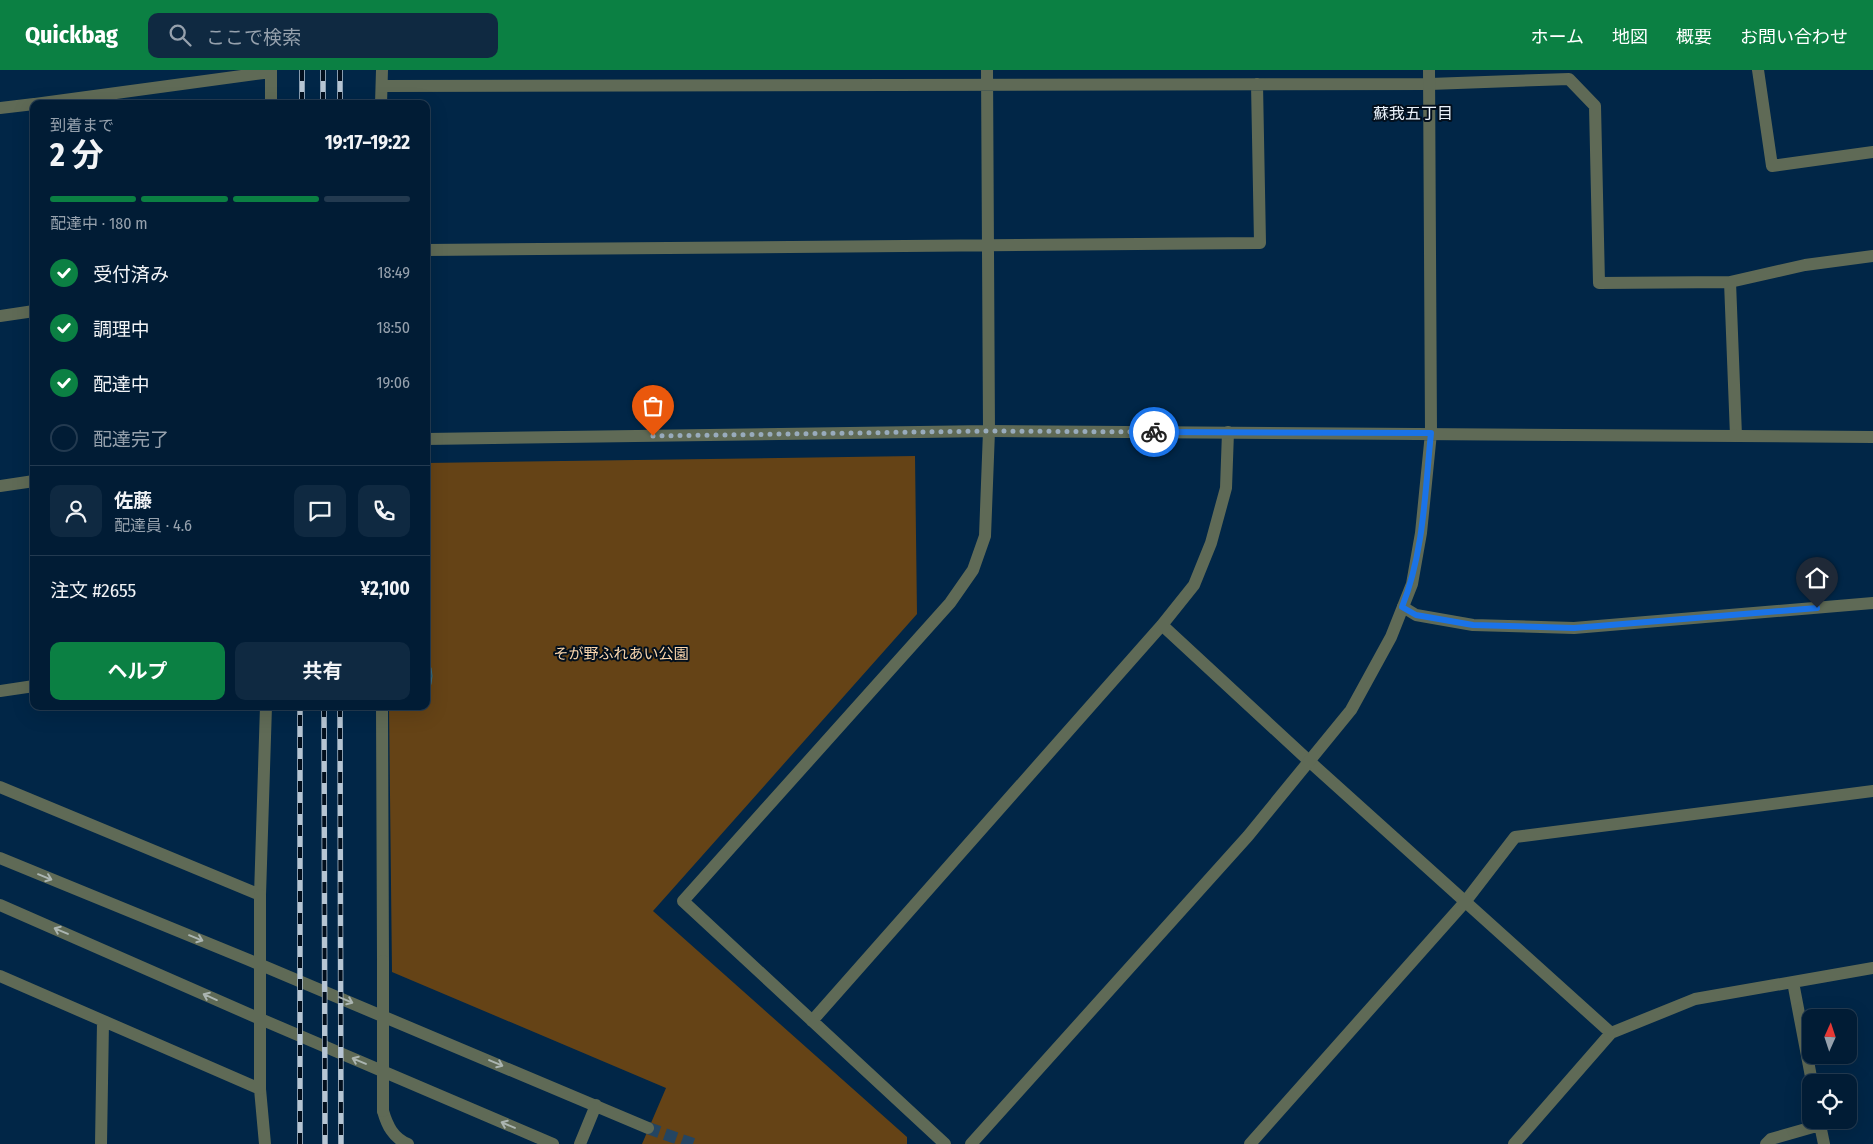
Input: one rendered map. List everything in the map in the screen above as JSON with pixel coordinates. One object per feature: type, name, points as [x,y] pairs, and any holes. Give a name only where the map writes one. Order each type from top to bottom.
[{"type":"street","points":[[382,70],[382,100]]},
{"type":"street","points":[[945,1144],[683,901],[950,603],[973,570],[985,536],[988,431],[987,70]]},
{"type":"street","points":[[970,1144],[1241,844],[1351,710],[1391,637],[1412,584],[1422,533],[1431,433],[1429,70]]},
{"type":"street","points":[[1758,70],[1772,166],[1873,152]]},
{"type":"street","points":[[63,100],[271,71],[271,100]]},
{"type":"street","points":[[382,86],[1430,84],[1569,79],[1595,106],[1599,283],[1730,282],[1805,265],[1873,256]]},
{"type":"street","points":[[430,250],[1260,243],[1257,84]]},
{"type":"street","points":[[0,108],[30,104]]},
{"type":"street","points":[[1730,282],[1736,436]]},
{"type":"street","points":[[0,316],[30,312]]},
{"type":"street","points":[[430,439],[988,431],[1873,437]]},
{"type":"street","points":[[812,1021],[1162,625],[1194,585],[1211,543],[1226,488],[1228,432]]},
{"type":"street","points":[[0,486],[30,482]]},
{"type":"street","points":[[1402,607],[1416,615],[1473,625],[1574,628],[1873,603]]},
{"type":"street","points":[[1162,625],[1309,761],[1611,1034]]},
{"type":"street","points":[[0,691],[30,687]]},
{"type":"street","points":[[265,1144],[260,1089],[260,896],[266,710]]},
{"type":"street","points":[[382,710],[383,1111],[388,1127],[403,1142],[408,1144]]},
{"type":"street","points":[[0,787],[260,896]]},
{"type":"street","points":[[1250,1144],[1465,902],[1515,837],[1873,790]]},
{"type":"street","points":[[0,858],[249,960],[648,1128]]},
{"type":"street","points":[[0,905],[553,1144]]},
{"type":"street","points":[[1514,1144],[1611,1034],[1696,999],[1873,968]]},
{"type":"street","points":[[0,976],[260,1089]]},
{"type":"street","points":[[1793,982],[1810,1074]]},
{"type":"street","points":[[101,1144],[103,1022]]},
{"type":"street","points":[[580,1144],[596,1105]]},
{"type":"street","points":[[1766,1144],[1771,1139],[1802,1128]]},
{"type":"street","points":[[1821,1129],[1824,1144]]},
{"type":"green space","name":"そが野ふれあい公園","points":[[915,456],[917,614],[653,911],[907,1137],[907,1144],[642,1144],[666,1088],[392,972],[389,710],[430,710],[430,463]]},
{"type":"building","points":[[430,666],[432,676],[430,686]]},
{"type":"tunnel","points":[[648,1128],[693,1144]]},
{"type":"railway","points":[[302,70],[302,100]]},
{"type":"railway","points":[[323,70],[323,100]]},
{"type":"railway","points":[[340,70],[340,100]]},
{"type":"railway","points":[[300,710],[300,1144]]},
{"type":"railway","points":[[324,710],[325,1144]]},
{"type":"railway","points":[[340,710],[341,1144]]},
{"type":"way so far","points":[[653,436],[988,431],[1154,432]]},
{"type":"district","name":"蘇我五丁目","points":[[1413,113]]},
{"type":"route","points":[[1154,432],[1431,433],[1422,533],[1412,584],[1402,607],[1416,615],[1473,625],[1574,628],[1817,608]]}]
